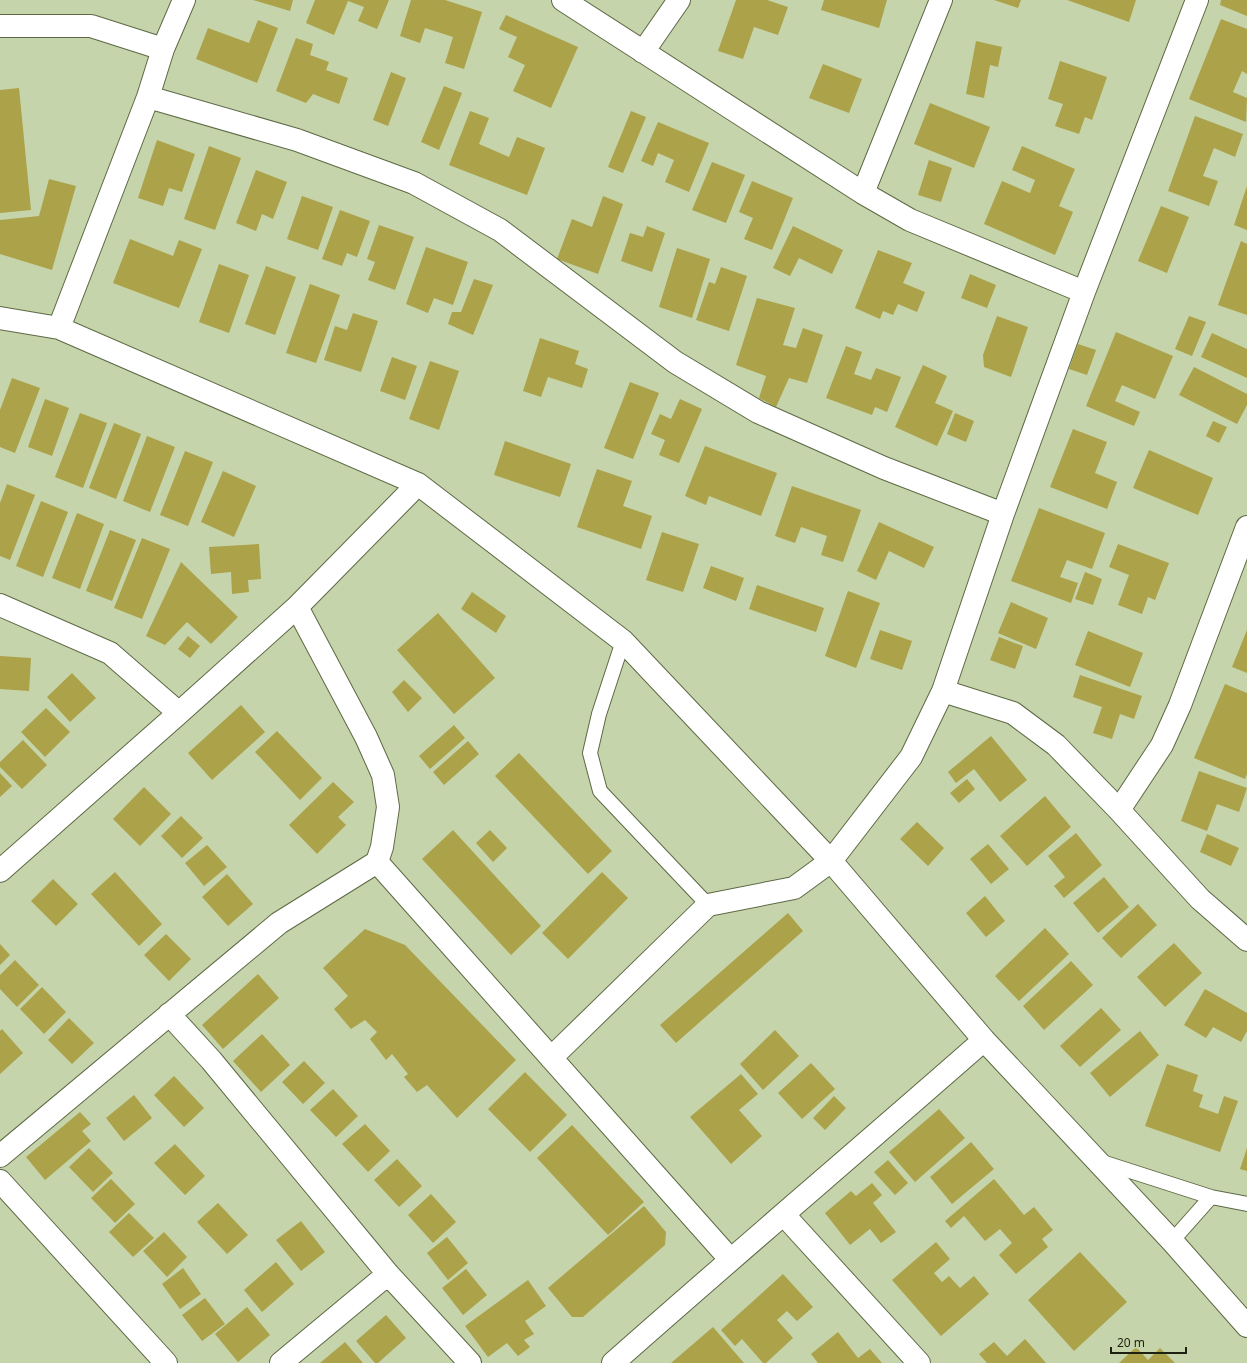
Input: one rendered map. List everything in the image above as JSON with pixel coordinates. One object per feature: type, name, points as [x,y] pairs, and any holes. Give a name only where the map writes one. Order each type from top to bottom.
[{"type":"street","points":[[59,328],[148,97],[163,48],[184,0]]},
{"type":"street","points":[[563,0],[863,193],[910,220],[1084,292]]},
{"type":"street","points":[[642,52],[679,0]]},
{"type":"street","points":[[863,193],[941,0]]},
{"type":"street","points":[[551,1058],[708,905],[794,888],[831,861],[911,757],[944,692],[1003,514],[1084,292],[1197,0]]},
{"type":"street","points":[[0,26],[91,26],[163,48]]},
{"type":"street","points":[[148,97],[298,140],[414,183],[500,230],[675,362],[758,412],[884,468],[1003,514]]},
{"type":"street","points":[[0,318],[59,328],[418,484],[622,642],[831,861],[984,1040],[1172,1241],[1247,1326]]},
{"type":"street","points":[[0,871],[179,714],[297,607],[418,484]]},
{"type":"street","points":[[1119,810],[1162,745],[1180,705],[1247,527]]},
{"type":"street","points":[[0,605],[110,653],[179,714]]},
{"type":"street","points":[[0,1156],[279,923],[377,862],[382,847],[388,808],[383,775],[366,737],[297,607]]},
{"type":"street","points":[[944,692],[1013,713],[1056,745],[1119,810],[1200,899],[1247,940]]},
{"type":"street","points":[[377,862],[730,1259]]},
{"type":"street","points":[[169,1014],[211,1060],[388,1274],[470,1363]]},
{"type":"street","points":[[613,1363],[730,1259],[784,1215],[984,1040]]},
{"type":"street","points":[[0,1181],[166,1363]]},
{"type":"street","points":[[784,1215],[919,1363]]},
{"type":"street","points":[[281,1363],[388,1274]]},
{"type":"lane","points":[[622,642],[599,714],[590,753],[600,791],[708,905]]},
{"type":"lane","points":[[1096,1160],[1211,1197],[1247,1204]]},
{"type":"lane","points":[[1172,1241],[1211,1197]]},
{"type":"building","points":[[253,0],[293,0],[290,11]]},
{"type":"building","points":[[315,0],[389,0],[377,29],[358,21],[364,7],[348,1],[334,35],[306,23]]},
{"type":"building","points":[[411,0],[445,0],[482,12],[464,69],[445,63],[453,37],[425,28],[420,43],[400,36]]},
{"type":"building","points":[[736,0],[767,0],[788,7],[778,35],[754,27],[743,59],[718,51]]},
{"type":"building","points":[[824,0],[887,0],[879,28],[821,10]]},
{"type":"building","points":[[994,0],[1021,0],[1018,8]]},
{"type":"building","points":[[1067,0],[1136,0],[1129,22]]},
{"type":"building","points":[[1221,0],[1247,0],[1247,16],[1220,5]]},
{"type":"building","points":[[506,15],[578,47],[551,108],[513,91],[525,65],[508,57],[517,37],[499,29]]},
{"type":"building","points":[[1221,19],[1247,29],[1247,74],[1242,71],[1233,92],[1247,98],[1246,122],[1189,99]]},
{"type":"building","points":[[258,20],[278,28],[257,83],[196,59],[208,28],[249,43]]},
{"type":"building","points":[[296,38],[313,44],[310,55],[329,62],[326,70],[348,78],[339,104],[313,94],[306,103],[276,91]]},
{"type":"building","points":[[976,41],[1002,47],[998,67],[990,65],[984,98],[966,94]]},
{"type":"building","points":[[1060,61],[1107,77],[1092,120],[1085,117],[1079,134],[1055,126],[1063,104],[1048,99]]},
{"type":"building","points":[[823,64],[862,79],[849,113],[809,98]]},
{"type":"building","points":[[391,72],[406,78],[388,126],[373,120]]},
{"type":"building","points":[[444,86],[462,93],[439,150],[421,142]]},
{"type":"building","points":[[19,88],[31,210],[0,213],[0,90]]},
{"type":"building","points":[[930,103],[990,127],[974,168],[914,144]]},
{"type":"building","points":[[470,111],[489,118],[479,144],[509,157],[517,137],[545,148],[527,195],[449,165]]},
{"type":"building","points":[[631,111],[646,117],[623,173],[608,167]]},
{"type":"building","points":[[1195,116],[1243,134],[1235,157],[1214,148],[1203,176],[1218,181],[1209,206],[1168,191]]},
{"type":"building","points":[[658,122],[709,143],[689,192],[665,182],[674,160],[658,153],[653,166],[641,161]]},
{"type":"building","points":[[157,140],[195,154],[182,192],[169,188],[163,206],[138,198]]},
{"type":"building","points":[[209,146],[241,158],[215,230],[184,219]]},
{"type":"building","points":[[1022,146],[1075,169],[1059,206],[1073,212],[1055,255],[984,224],[1002,181],[1030,193],[1035,180],[1012,170]]},
{"type":"building","points":[[929,160],[952,168],[941,202],[918,195]]},
{"type":"building","points":[[712,162],[745,175],[726,223],[692,210]]},
{"type":"building","points":[[256,170],[287,182],[273,219],[262,214],[256,231],[236,223]]},
{"type":"building","points":[[49,179],[76,186],[52,270],[0,254],[0,220],[39,216]]},
{"type":"building","points":[[752,181],[793,198],[772,250],[744,239],[753,218],[739,212]]},
{"type":"building","points":[[1247,186],[1247,230],[1234,225]]},
{"type":"building","points":[[302,196],[333,207],[318,250],[287,239]]},
{"type":"building","points":[[603,196],[623,204],[598,274],[557,259],[572,219],[592,227]]},
{"type":"building","points":[[1161,206],[1189,217],[1167,273],[1138,261]]},
{"type":"building","points":[[340,210],[370,221],[357,257],[347,253],[342,266],[322,259]]},
{"type":"building","points":[[379,225],[414,237],[395,290],[368,280],[375,262],[367,259]]},
{"type":"building","points":[[647,226],[665,233],[652,272],[621,261],[630,233],[643,237]]},
{"type":"building","points":[[793,226],[843,250],[832,274],[799,258],[790,276],[773,268]]},
{"type":"building","points":[[130,239],[173,256],[179,240],[202,249],[179,308],[113,283]]},
{"type":"building","points":[[1241,241],[1247,244],[1247,315],[1218,305]]},
{"type":"building","points":[[426,247],[468,262],[453,305],[434,298],[428,313],[406,304]]},
{"type":"building","points":[[677,248],[710,259],[692,318],[659,307]]},
{"type":"building","points":[[878,250],[912,263],[903,283],[925,292],[917,312],[898,304],[893,315],[883,311],[880,319],[855,308]]},
{"type":"building","points":[[219,264],[249,275],[229,333],[199,322]]},
{"type":"building","points":[[266,266],[296,277],[275,335],[245,324]]},
{"type":"building","points":[[721,267],[747,276],[729,331],[696,320],[709,282],[715,284]]},
{"type":"building","points":[[970,274],[996,285],[987,308],[961,298]]},
{"type":"building","points":[[474,279],[493,285],[473,335],[448,324],[452,312],[461,312]]},
{"type":"building","points":[[310,284],[340,295],[316,363],[286,353]]},
{"type":"building","points":[[757,298],[795,308],[783,345],[796,348],[803,328],[823,335],[807,383],[789,378],[776,407],[759,398],[766,376],[736,365]]},
{"type":"building","points":[[353,313],[378,321],[361,372],[324,360],[335,326],[347,330]]},
{"type":"building","points":[[997,316],[1028,327],[1011,377],[984,367],[983,355]]},
{"type":"building","points":[[1189,316],[1206,322],[1192,356],[1175,349]]},
{"type":"building","points":[[1116,332],[1173,356],[1155,399],[1122,385],[1115,401],[1140,412],[1134,426],[1086,406]]},
{"type":"building","points":[[1212,333],[1247,349],[1247,378],[1201,357]]},
{"type":"building","points":[[540,338],[579,351],[575,364],[588,369],[582,388],[548,377],[541,397],[523,391]]},
{"type":"building","points":[[1078,344],[1096,350],[1087,375],[1069,369]]},
{"type":"building","points":[[846,346],[862,352],[854,374],[871,380],[876,368],[901,377],[887,412],[875,407],[872,415],[826,398]]},
{"type":"building","points":[[392,357],[417,366],[405,400],[380,391]]},
{"type":"building","points":[[430,361],[459,371],[439,430],[409,419]]},
{"type":"building","points":[[923,365],[947,376],[935,403],[953,411],[937,446],[895,427]]},
{"type":"building","points":[[1194,367],[1247,394],[1247,405],[1237,424],[1179,395]]},
{"type":"building","points":[[12,378],[40,388],[15,453],[0,447],[0,410]]},
{"type":"building","points":[[630,382],[659,393],[633,459],[604,448]]},
{"type":"building","points":[[45,399],[69,408],[52,456],[28,447]]},
{"type":"building","points":[[680,399],[702,409],[679,463],[659,455],[665,440],[651,434],[660,414],[671,419]]},
{"type":"building","points":[[80,413],[107,423],[83,488],[55,477]]},
{"type":"building","points":[[955,413],[974,421],[966,442],[947,434]]},
{"type":"building","points":[[1213,421],[1227,427],[1219,443],[1206,436]]},
{"type":"building","points":[[114,423],[141,434],[116,499],[89,488]]},
{"type":"building","points":[[1073,429],[1107,442],[1095,473],[1117,482],[1107,509],[1050,487]]},
{"type":"building","points":[[147,436],[175,447],[150,512],[123,501]]},
{"type":"building","points":[[505,441],[571,464],[560,497],[494,475]]},
{"type":"building","points":[[705,446],[777,473],[761,516],[709,496],[706,505],[685,496]]},
{"type":"building","points":[[1149,450],[1213,478],[1198,515],[1133,488]]},
{"type":"building","points":[[185,451],[213,462],[188,526],[160,515]]},
{"type":"building","points":[[597,469],[632,481],[623,506],[652,516],[641,549],[577,527]]},
{"type":"building","points":[[223,471],[256,486],[234,537],[201,522]]},
{"type":"building","points":[[7,484],[35,495],[10,560],[0,556],[0,503]]},
{"type":"building","points":[[792,486],[861,510],[843,562],[821,555],[827,536],[801,527],[795,543],[775,536]]},
{"type":"building","points":[[41,501],[68,512],[43,577],[16,566]]},
{"type":"building","points":[[1039,508],[1105,533],[1092,569],[1067,560],[1060,577],[1078,583],[1071,603],[1011,581]]},
{"type":"building","points":[[77,513],[104,524],[80,589],[52,578]]},
{"type":"building","points":[[879,522],[934,547],[924,568],[889,551],[876,580],[857,571]]},
{"type":"building","points":[[110,530],[136,540],[112,601],[86,591]]},
{"type":"building","points":[[662,532],[699,544],[683,592],[646,580]]},
{"type":"building","points":[[142,538],[170,549],[142,619],[114,608]]},
{"type":"building","points":[[259,544],[261,579],[248,580],[249,592],[232,594],[231,572],[211,574],[209,547]]},
{"type":"building","points":[[1118,544],[1169,563],[1155,600],[1148,597],[1142,614],[1118,605],[1129,575],[1109,567]]},
{"type":"building","points":[[181,562],[238,617],[211,644],[187,622],[165,645],[146,636]]},
{"type":"building","points":[[711,566],[744,578],[736,601],[703,588]]},
{"type":"building","points":[[1085,572],[1102,579],[1093,605],[1075,599]]},
{"type":"building","points":[[757,585],[824,608],[816,632],[749,609]]},
{"type":"building","points":[[848,591],[880,603],[856,668],[825,656]]},
{"type":"building","points":[[472,592],[506,616],[496,633],[461,609]]},
{"type":"building","points":[[1011,602],[1048,618],[1036,649],[998,633]]},
{"type":"building","points":[[438,613],[495,678],[454,714],[397,650]]},
{"type":"building","points":[[880,630],[912,641],[902,670],[870,659]]},
{"type":"building","points":[[1247,630],[1247,673],[1232,667]]},
{"type":"building","points":[[1088,631],[1143,653],[1130,687],[1075,665]]},
{"type":"building","points":[[188,636],[200,646],[190,658],[178,649]]},
{"type":"building","points":[[999,637],[1023,646],[1015,669],[990,660]]},
{"type":"building","points":[[0,656],[31,658],[29,691],[0,689]]},
{"type":"building","points":[[72,673],[96,698],[70,722],[47,697]]},
{"type":"building","points":[[1080,675],[1142,696],[1134,719],[1120,714],[1112,739],[1093,733],[1102,707],[1073,697]]},
{"type":"building","points":[[404,680],[422,698],[408,712],[392,692]]},
{"type":"building","points":[[1225,684],[1247,693],[1247,774],[1245,779],[1194,758]]},
{"type":"building","points":[[241,705],[265,732],[212,780],[188,753]]},
{"type":"building","points":[[46,708],[70,732],[45,757],[21,732]]},
{"type":"building","points":[[454,725],[465,738],[430,769],[419,756]]},
{"type":"building","points":[[277,731],[322,778],[300,800],[255,752]]},
{"type":"building","points":[[991,736],[1027,780],[1000,802],[974,769],[956,783],[948,772]]},
{"type":"building","points":[[23,740],[47,765],[22,789],[0,767],[0,762]]},
{"type":"building","points":[[468,741],[479,754],[444,785],[433,772]]},
{"type":"building","points":[[519,753],[612,851],[588,874],[495,776]]},
{"type":"building","points":[[1199,771],[1247,788],[1239,812],[1217,804],[1207,831],[1181,821]]},
{"type":"building","points":[[0,773],[12,786],[0,797]]},
{"type":"building","points":[[967,779],[975,789],[959,803],[950,793]]},
{"type":"building","points":[[333,782],[354,802],[338,817],[346,825],[317,854],[289,825]]},
{"type":"building","points":[[144,787],[171,814],[140,846],[113,819]]},
{"type":"building","points":[[1045,796],[1071,827],[1027,866],[1000,836]]},
{"type":"building","points":[[181,816],[203,838],[182,858],[161,836]]},
{"type":"building","points":[[917,822],[944,848],[928,866],[900,839]]},
{"type":"building","points":[[453,830],[541,926],[511,955],[422,859]]},
{"type":"building","points":[[490,830],[507,848],[493,862],[476,843]]},
{"type":"building","points":[[1076,833],[1102,865],[1064,898],[1054,886],[1065,877],[1048,856]]},
{"type":"building","points":[[1207,834],[1239,848],[1231,866],[1200,852]]},
{"type":"building","points":[[988,844],[1009,869],[991,884],[970,859]]},
{"type":"building","points":[[207,845],[227,867],[204,886],[185,863]]},
{"type":"building","points":[[115,872],[162,924],[139,946],[91,894]]},
{"type":"building","points":[[602,872],[628,898],[568,959],[542,933]]},
{"type":"building","points":[[227,874],[253,904],[228,926],[202,897]]},
{"type":"building","points":[[1104,877],[1129,907],[1098,933],[1073,903]]},
{"type":"building","points":[[53,879],[78,904],[56,926],[31,901]]},
{"type":"building","points":[[985,896],[1005,921],[986,937],[966,913]]},
{"type":"building","points":[[1138,904],[1157,925],[1121,958],[1102,938]]},
{"type":"building","points":[[788,913],[803,931],[676,1043],[660,1025]]},
{"type":"building","points":[[1045,928],[1069,954],[1019,1001],[995,976]]},
{"type":"building","points":[[365,929],[405,945],[516,1060],[457,1118],[427,1085],[417,1092],[404,1077],[408,1074],[392,1054],[386,1060],[370,1039],[377,1032],[365,1020],[351,1029],[334,1009],[348,996],[323,968]]},
{"type":"building","points":[[166,934],[191,959],[169,981],[144,955]]},
{"type":"building","points":[[1174,943],[1202,973],[1165,1007],[1137,977]]},
{"type":"building","points":[[0,944],[10,955],[0,965]]},
{"type":"building","points":[[15,960],[39,985],[17,1007],[0,989],[0,975]]},
{"type":"building","points":[[1071,961],[1093,985],[1044,1030],[1023,1006]]},
{"type":"building","points":[[258,974],[279,998],[223,1049],[202,1025]]},
{"type":"building","points":[[42,987],[66,1012],[44,1034],[20,1009]]},
{"type":"building","points":[[1205,989],[1247,1013],[1247,1031],[1241,1042],[1213,1027],[1206,1038],[1184,1025]]},
{"type":"building","points":[[1101,1008],[1121,1030],[1080,1067],[1060,1046]]},
{"type":"building","points":[[69,1018],[94,1043],[72,1064],[48,1040]]},
{"type":"building","points":[[2,1029],[23,1053],[0,1074],[0,1031]]},
{"type":"building","points":[[775,1030],[799,1056],[763,1090],[740,1064]]},
{"type":"building","points":[[1140,1031],[1159,1055],[1110,1097],[1090,1073]]},
{"type":"building","points":[[262,1034],[290,1065],[261,1092],[233,1061]]},
{"type":"building","points":[[304,1061],[325,1083],[303,1104],[282,1082]]},
{"type":"building","points":[[811,1063],[835,1089],[802,1119],[778,1093]]},
{"type":"building","points":[[1167,1064],[1198,1075],[1193,1091],[1203,1095],[1199,1107],[1218,1114],[1224,1096],[1238,1101],[1220,1152],[1145,1126]]},
{"type":"building","points":[[525,1072],[567,1115],[530,1152],[488,1109]]},
{"type":"building","points":[[741,1074],[758,1094],[739,1110],[762,1136],[731,1164],[690,1117]]},
{"type":"building","points":[[174,1076],[204,1108],[184,1127],[154,1095]]},
{"type":"building","points":[[333,1089],[358,1116],[336,1137],[310,1110]]},
{"type":"building","points":[[134,1095],[152,1118],[124,1141],[106,1118]]},
{"type":"building","points":[[834,1096],[846,1108],[825,1130],[813,1118]]},
{"type":"building","points":[[939,1109],[965,1138],[915,1182],[889,1152]]},
{"type":"building","points":[[80,1112],[91,1124],[82,1131],[91,1141],[45,1180],[26,1157]]},
{"type":"building","points":[[365,1124],[390,1151],[368,1172],[342,1144]]},
{"type":"building","points":[[572,1125],[644,1202],[608,1235],[537,1158]]},
{"type":"building","points":[[971,1142],[994,1169],[952,1204],[930,1177]]},
{"type":"building","points":[[175,1144],[205,1176],[185,1195],[154,1163]]},
{"type":"building","points":[[89,1148],[113,1173],[93,1192],[69,1167]]},
{"type":"building","points":[[1247,1148],[1247,1171],[1240,1169]]},
{"type":"building","points":[[397,1159],[422,1186],[399,1207],[374,1180]]},
{"type":"building","points":[[888,1160],[908,1183],[895,1195],[874,1172]]},
{"type":"building","points":[[111,1179],[135,1204],[115,1223],[91,1198]]},
{"type":"building","points":[[994,1179],[1024,1215],[1034,1207],[1053,1230],[1042,1239],[1048,1247],[1016,1274],[999,1255],[1012,1243],[1000,1229],[985,1241],[964,1216],[951,1228],[945,1221]]},
{"type":"building","points":[[872,1183],[882,1195],[873,1203],[896,1232],[881,1243],[870,1229],[850,1245],[825,1213],[851,1191],[856,1196]]},
{"type":"building","points":[[431,1194],[456,1222],[433,1243],[408,1215]]},
{"type":"building","points":[[218,1203],[248,1235],[227,1254],[197,1222]]},
{"type":"building","points":[[644,1206],[666,1232],[665,1245],[583,1317],[572,1317],[548,1288]]},
{"type":"building","points":[[129,1213],[154,1238],[133,1257],[109,1232]]},
{"type":"building","points":[[301,1221],[325,1252],[301,1271],[276,1240]]},
{"type":"building","points":[[164,1232],[187,1257],[167,1277],[143,1251]]},
{"type":"building","points":[[447,1237],[468,1263],[448,1280],[427,1253]]},
{"type":"building","points":[[936,1242],[950,1259],[934,1273],[942,1282],[949,1276],[960,1288],[974,1276],[989,1294],[941,1336],[892,1280]]},
{"type":"building","points":[[1080,1252],[1127,1302],[1074,1351],[1028,1300]]},
{"type":"building","points":[[276,1262],[294,1284],[262,1312],[244,1290]]},
{"type":"building","points":[[183,1268],[201,1294],[180,1309],[162,1284]]},
{"type":"building","points":[[466,1269],[487,1295],[463,1315],[442,1288]]},
{"type":"building","points":[[783,1274],[813,1307],[797,1321],[787,1311],[777,1320],[793,1338],[766,1363],[763,1363],[742,1339],[735,1346],[721,1330]]},
{"type":"building","points":[[528,1280],[546,1306],[525,1321],[534,1334],[524,1340],[530,1347],[518,1356],[507,1343],[488,1357],[465,1326]]},
{"type":"building","points":[[205,1298],[225,1324],[202,1341],[182,1315]]},
{"type":"building","points":[[247,1307],[270,1335],[238,1362],[215,1334]]},
{"type":"building","points":[[386,1315],[406,1338],[378,1363],[375,1363],[356,1341]]},
{"type":"building","points":[[713,1327],[744,1363],[671,1363]]},
{"type":"building","points":[[838,1332],[858,1358],[870,1349],[882,1363],[818,1363],[811,1354]]},
{"type":"building","points":[[1025,1339],[1046,1363],[987,1363],[979,1354],[994,1342],[1007,1356]]},
{"type":"building","points":[[345,1342],[363,1363],[320,1363]]},
{"type":"building","points":[[1136,1347],[1148,1360],[1160,1348],[1175,1363],[1119,1363]]}]
